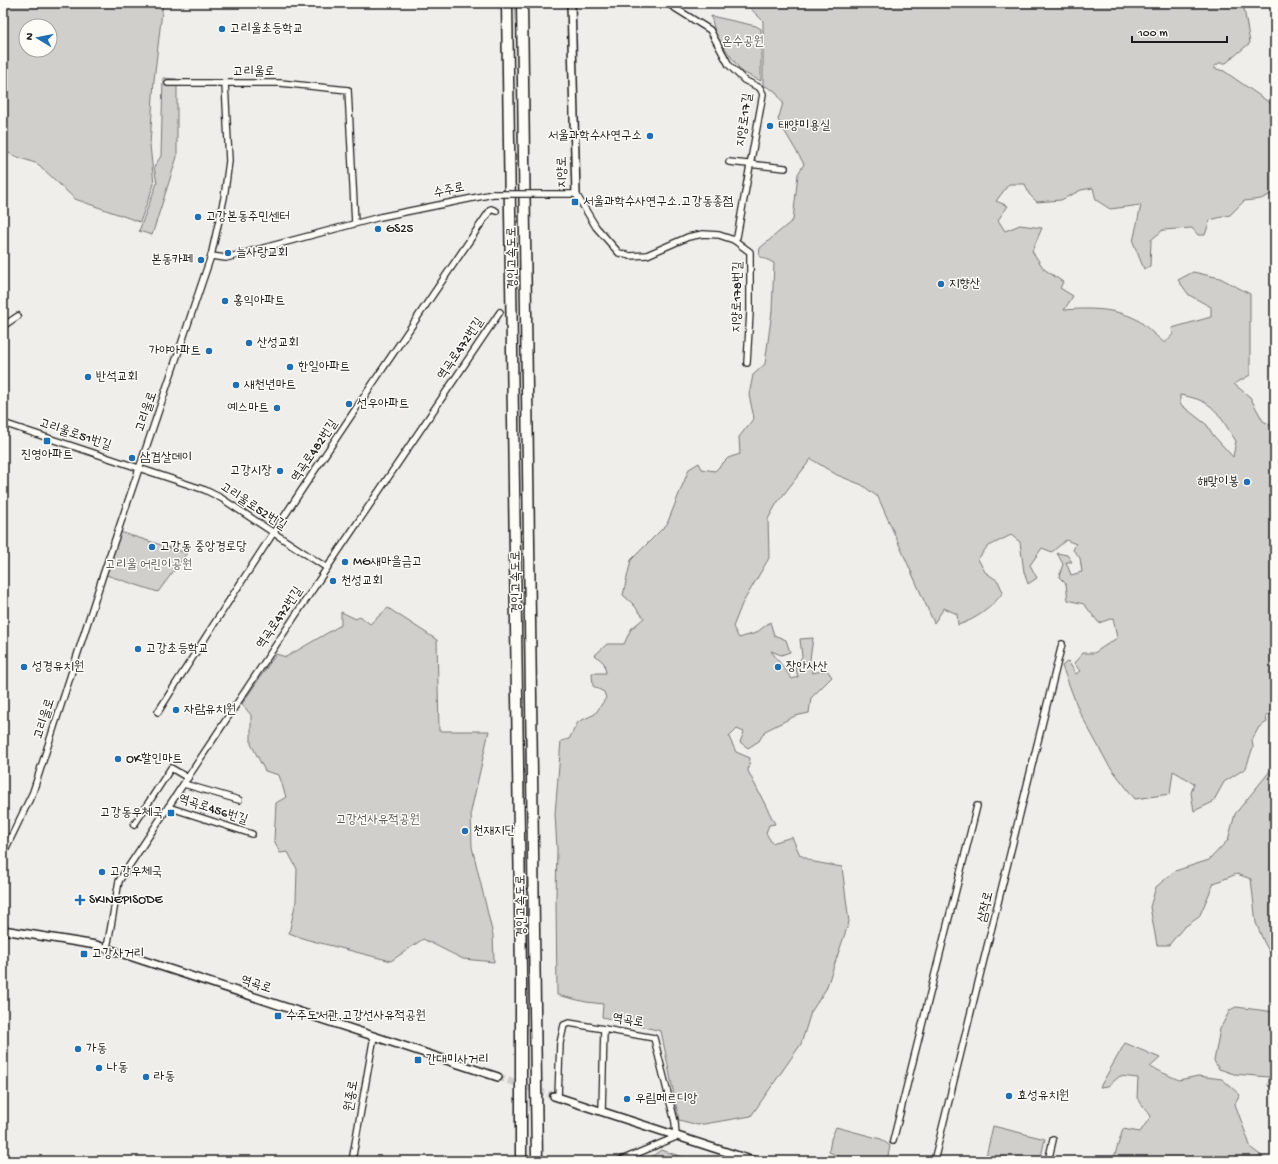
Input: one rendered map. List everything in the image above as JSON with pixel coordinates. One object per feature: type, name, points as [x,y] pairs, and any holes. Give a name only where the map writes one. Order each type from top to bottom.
[{"type":"highway","name":"경인고속도로","points":[[507,3],[521,972],[521,1161]]},
{"type":"highway","name":"경인고속도로","points":[[522,3],[537,1161]]},
{"type":"street","name":"지양로","points":[[571,3],[576,194],[596,227],[619,253],[630,256],[648,255],[688,237],[703,234],[719,235],[734,240]]},
{"type":"street","name":"지양로17길","points":[[667,3],[710,30],[729,64],[744,80],[760,88],[762,94],[737,237],[734,240]]},
{"type":"street","points":[[168,83],[224,83]]},
{"type":"street","name":"고리울로","points":[[3,854],[33,792],[211,256],[224,198],[229,161],[224,83],[280,83],[348,90],[354,223]]},
{"type":"street","name":"지양로17길","points":[[729,162],[786,168]]},
{"type":"street","name":"수주로","points":[[211,256],[226,258],[354,223],[492,194],[576,194]]},
{"type":"street","name":"역곡로482번길","points":[[158,712],[274,533],[491,209],[496,211]]},
{"type":"street","name":"지양로178번길","points":[[734,240],[750,252],[750,312],[747,363]]},
{"type":"street","name":"역곡로472번길","points":[[107,948],[119,881],[327,568],[500,312]]},
{"type":"street","points":[[3,326],[18,316]]},
{"type":"street","name":"고리울로51번길","points":[[3,423],[140,468]]},
{"type":"street","name":"고리울로52번길","points":[[140,468],[204,490],[221,498],[327,568]]},
{"type":"street","name":"삼작로","points":[[934,1161],[1062,644]]},
{"type":"street","points":[[134,825],[171,768],[188,778]]},
{"type":"street","name":"역곡로456번길","points":[[184,784],[239,800]]},
{"type":"street","points":[[894,1141],[977,806]]},
{"type":"street","name":"역곡로456번길","points":[[168,807],[252,834]]},
{"type":"street","name":"역곡로","points":[[3,930],[107,948],[498,1077]]},
{"type":"street","points":[[604,1029],[569,1023],[564,1025],[560,1043],[556,1097],[754,1161]]},
{"type":"street","name":"역곡로","points":[[602,1112],[604,1029],[654,1038],[675,1122],[676,1137]]},
{"type":"street","name":"원종로","points":[[352,1161],[374,1036]]},
{"type":"street","points":[[619,1161],[676,1137]]},
{"type":"street","points":[[1048,1161],[1053,1140]]},
{"type":"green space","points":[[3,3],[163,3],[154,80],[150,145],[154,184],[140,222],[75,199],[38,164],[12,155],[3,149]]},
{"type":"green space","points":[[727,3],[1243,3],[1250,43],[1226,63],[1219,63],[1213,68],[1224,71],[1270,103],[1275,102],[1275,192],[1261,199],[1244,201],[1230,215],[1210,220],[1205,235],[1198,235],[1192,228],[1163,230],[1151,240],[1150,266],[1144,269],[1133,242],[1141,205],[1110,209],[1096,200],[1093,188],[1081,190],[1061,200],[1037,202],[1029,194],[1025,184],[1009,184],[996,201],[1008,206],[998,220],[1005,231],[1020,225],[1042,228],[1032,251],[1044,269],[1063,282],[1060,288],[1073,296],[1064,310],[1101,310],[1128,315],[1140,321],[1165,343],[1173,334],[1172,328],[1211,317],[1211,307],[1189,295],[1178,280],[1193,272],[1220,278],[1250,294],[1250,375],[1234,384],[1250,397],[1263,421],[1275,427],[1275,713],[1266,716],[1267,722],[1259,727],[1252,740],[1253,747],[1246,768],[1224,782],[1213,802],[1194,811],[1191,793],[1194,783],[1173,771],[1170,794],[1135,799],[1108,764],[1079,711],[1062,666],[1068,661],[1076,674],[1080,671],[1074,663],[1083,653],[1094,653],[1117,638],[1113,618],[1099,623],[1084,604],[1068,600],[1066,584],[1059,577],[1063,564],[1057,553],[1067,555],[1072,562],[1066,562],[1071,575],[1082,572],[1080,558],[1073,550],[1076,544],[1066,540],[1052,552],[1042,548],[1030,565],[1037,578],[1028,584],[1024,572],[1020,542],[1011,535],[987,547],[978,559],[985,572],[998,581],[1003,592],[999,598],[989,608],[964,623],[958,625],[957,614],[944,608],[934,623],[878,497],[862,485],[837,475],[811,459],[777,503],[768,519],[769,558],[742,604],[733,627],[739,638],[756,633],[770,622],[774,635],[786,640],[790,652],[781,655],[771,651],[792,679],[798,677],[795,666],[802,657],[800,639],[813,638],[810,659],[812,673],[827,670],[832,677],[811,698],[809,713],[795,716],[765,731],[759,741],[748,748],[740,742],[744,732],[737,729],[729,737],[736,752],[750,758],[748,771],[775,824],[769,825],[766,833],[772,843],[792,837],[800,855],[814,862],[842,867],[849,922],[826,989],[811,1012],[801,1044],[751,1116],[698,1125],[679,1120],[661,1031],[602,1017],[603,1004],[586,1002],[557,995],[557,849],[555,814],[561,741],[569,739],[578,722],[595,714],[606,698],[604,692],[593,686],[592,673],[606,673],[604,663],[595,655],[607,644],[624,644],[631,629],[644,618],[633,604],[623,595],[631,560],[667,524],[689,469],[699,463],[702,469],[715,471],[728,458],[740,454],[739,437],[754,418],[749,395],[753,375],[765,364],[772,311],[774,263],[759,256],[760,248],[793,220],[798,174],[804,164],[778,120],[783,103],[775,91],[763,85],[763,21],[749,7]],"holes":[[[1180,395],[1209,405],[1219,416],[1236,441],[1233,457],[1213,435],[1207,425],[1180,404]]]},
{"type":"green space","name":"온수공원","points":[[711,16],[756,26],[761,29],[761,81],[742,72],[716,36]]},
{"type":"green space","points":[[163,78],[177,79],[177,157],[152,235],[139,231],[157,183],[154,167],[161,156]]},
{"type":"green space","name":"고리울 어린이공원","points":[[120,532],[187,553],[158,592],[106,575]]},
{"type":"green space","name":"고강선사유적공원","points":[[388,608],[437,640],[439,731],[489,731],[471,811],[472,847],[493,935],[494,962],[463,959],[423,939],[391,961],[305,939],[289,933],[296,901],[297,869],[288,852],[280,853],[274,840],[276,803],[286,797],[279,775],[265,771],[251,744],[251,715],[242,704],[276,654],[286,657],[341,625],[341,612],[356,619],[360,616],[370,624]]},
{"type":"green space","points":[[1275,765],[1275,962],[1256,923],[1251,879],[1237,874],[1214,883],[1199,917],[1183,928],[1169,945],[1157,945],[1150,907],[1156,887],[1175,871],[1209,860],[1228,840],[1235,814]]},
{"type":"green space","points":[[1236,1007],[1275,1012],[1275,1087],[1268,1086],[1269,1077],[1234,1074],[1219,1069],[1214,1061],[1220,1029],[1230,1010]]},
{"type":"green space","points":[[1125,1043],[1160,1058],[1150,1067],[1179,1080],[1198,1076],[1222,1079],[1240,1095],[1235,1104],[1251,1148],[1263,1157],[1264,1161],[1113,1161],[1123,1129],[1140,1132],[1151,1116],[1137,1098],[1138,1078],[1120,1076],[1108,1086],[1100,1087]]},
{"type":"green space","points":[[993,1126],[1045,1139],[1040,1161],[985,1161]]},
{"type":"green space","points":[[836,1127],[881,1139],[890,1146],[887,1161],[849,1161],[829,1152],[831,1139]]},
{"type":"green space","points":[[661,1150],[695,1161],[636,1161],[647,1160]]},
{"type":"tunnel","points":[[498,1077],[554,1096]]},
{"type":"place","name":"고리울초등학교","points":[[222,29]]},
{"type":"place","name":"태양미용실","points":[[770,126]]},
{"type":"place","name":"서울과학수사연구소","points":[[650,136]]},
{"type":"place","name":"서울과학수사연구소.고강동종점","points":[[575,202]]},
{"type":"place","name":"고강본동주민센터","points":[[198,217]]},
{"type":"place","name":"GS25","points":[[378,229]]},
{"type":"place","name":"늘사랑교회","points":[[228,253]]},
{"type":"place","name":"본동카페","points":[[201,260]]},
{"type":"place","name":"지향산","points":[[941,284]]},
{"type":"place","name":"홍익아파트","points":[[225,301]]},
{"type":"place","name":"산성교회","points":[[249,343]]},
{"type":"place","name":"가야아파트","points":[[209,351]]},
{"type":"place","name":"한일아파트","points":[[290,367]]},
{"type":"place","name":"반석교회","points":[[88,377]]},
{"type":"place","name":"새천년마트","points":[[236,385]]},
{"type":"place","name":"선우아파트","points":[[349,404]]},
{"type":"place","name":"예스마트","points":[[277,408]]},
{"type":"place","name":"진영아파트","points":[[47,441]]},
{"type":"place","name":"삼겹살데이","points":[[132,458]]},
{"type":"place","name":"고강시장","points":[[280,471]]},
{"type":"place","name":"해맞이봉","points":[[1247,482]]},
{"type":"place","name":"고강동 중앙경로당","points":[[152,547]]},
{"type":"place","name":"MG새마을금고","points":[[345,562]]},
{"type":"place","name":"천성교회","points":[[333,581]]},
{"type":"place","name":"고강초등학교","points":[[138,649]]},
{"type":"place","name":"성경유치원","points":[[24,667]]},
{"type":"place","name":"장안사산","points":[[778,667]]},
{"type":"place","name":"자람유치원","points":[[176,710]]},
{"type":"place","name":"OK할인마트","points":[[118,759]]},
{"type":"place","name":"고강동우체국","points":[[171,813]]},
{"type":"place","name":"천재지단","points":[[465,831]]},
{"type":"place","name":"고강우체국","points":[[102,872]]},
{"type":"place","name":"SKINEPISODE","points":[[80,900]]},
{"type":"place","name":"고강사거리","points":[[84,954]]},
{"type":"place","name":"수주도서관.고강선사유적공원","points":[[278,1016]]},
{"type":"place","name":"가동","points":[[78,1049]]},
{"type":"place","name":"간대미사거리","points":[[418,1060]]},
{"type":"place","name":"나동","points":[[99,1068]]},
{"type":"place","name":"라동","points":[[146,1077]]},
{"type":"place","name":"효성유치원","points":[[1009,1096]]},
{"type":"place","name":"우림메르디앙","points":[[627,1099]]}]
